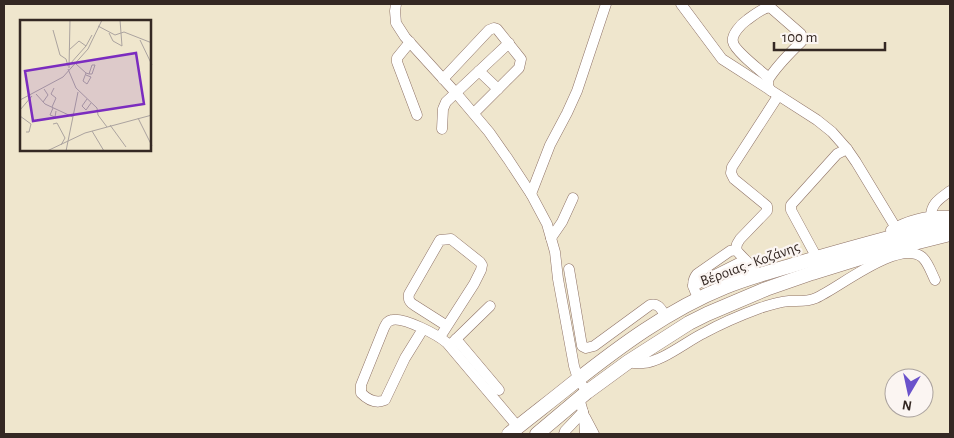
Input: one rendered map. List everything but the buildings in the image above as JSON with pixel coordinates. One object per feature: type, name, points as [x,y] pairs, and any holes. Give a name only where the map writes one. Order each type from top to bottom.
[{"type":"main road","name":"Βέροιας - Κοζάνης","points":[[514,431],[598,363],[633,338],[699,299],[760,275],[950,221]]},
{"type":"main road","name":"Βέροιας - Κοζάνης","points":[[537,434],[583,404],[628,362],[689,323],[766,289],[950,234]]},
{"type":"street","points":[[396,4],[396,24],[474,113],[508,159],[531,194],[547,224],[552,238],[574,366],[583,404],[586,434]]},
{"type":"street","points":[[531,194],[550,145],[568,113],[577,91],[606,4]]},
{"type":"street","points":[[681,4],[720,56],[727,62],[817,120],[832,132],[847,149],[896,228]]},
{"type":"street","points":[[769,78],[737,49],[733,43],[733,37],[744,22],[764,8],[770,7],[801,34],[802,38],[768,80],[768,86],[775,93]]},
{"type":"street","points":[[443,79],[489,30],[497,29],[521,59],[521,63],[519,68],[474,113]]},
{"type":"street","points":[[410,42],[397,58],[397,62],[417,116]]},
{"type":"street","points":[[442,129],[443,109],[446,102],[509,43]]},
{"type":"street","points":[[479,71],[498,89]]},
{"type":"street","points":[[736,250],[740,239],[767,211],[767,206],[734,179],[731,173],[732,167],[775,93]]},
{"type":"street","points":[[817,258],[791,210],[791,205],[837,154],[847,149]]},
{"type":"street","points":[[931,216],[932,207],[950,191]]},
{"type":"street","points":[[552,238],[573,198]]},
{"type":"street","points":[[847,249],[887,233],[904,223],[931,216],[950,216]]},
{"type":"street","points":[[440,337],[474,284],[482,265],[451,239],[440,240],[408,298],[414,305],[447,326]]},
{"type":"street","points":[[736,250],[760,275]]},
{"type":"street","points":[[699,299],[692,286],[697,274],[726,253],[736,250]]},
{"type":"street","points":[[628,362],[643,364],[656,360],[711,329],[762,308],[781,302],[801,302],[814,299],[888,254],[915,254],[920,256],[926,262],[935,280]]},
{"type":"street","points":[[692,286],[746,260]]},
{"type":"street","points":[[569,269],[582,346],[586,348],[594,346],[654,303],[657,304],[666,317]]},
{"type":"street","points":[[452,342],[490,306]]},
{"type":"street","points":[[423,329],[405,358],[385,400],[377,402],[366,398],[361,393],[361,385],[386,323],[392,320],[406,322],[423,329],[452,342],[499,390]]},
{"type":"street","points":[[452,342],[514,431]]},
{"type":"street","points":[[563,433],[583,404]]},
{"type":"street","points":[[583,404],[594,434]]},
{"type":"shaded area","points":[[4,4],[950,4],[950,434],[4,434]]}]
